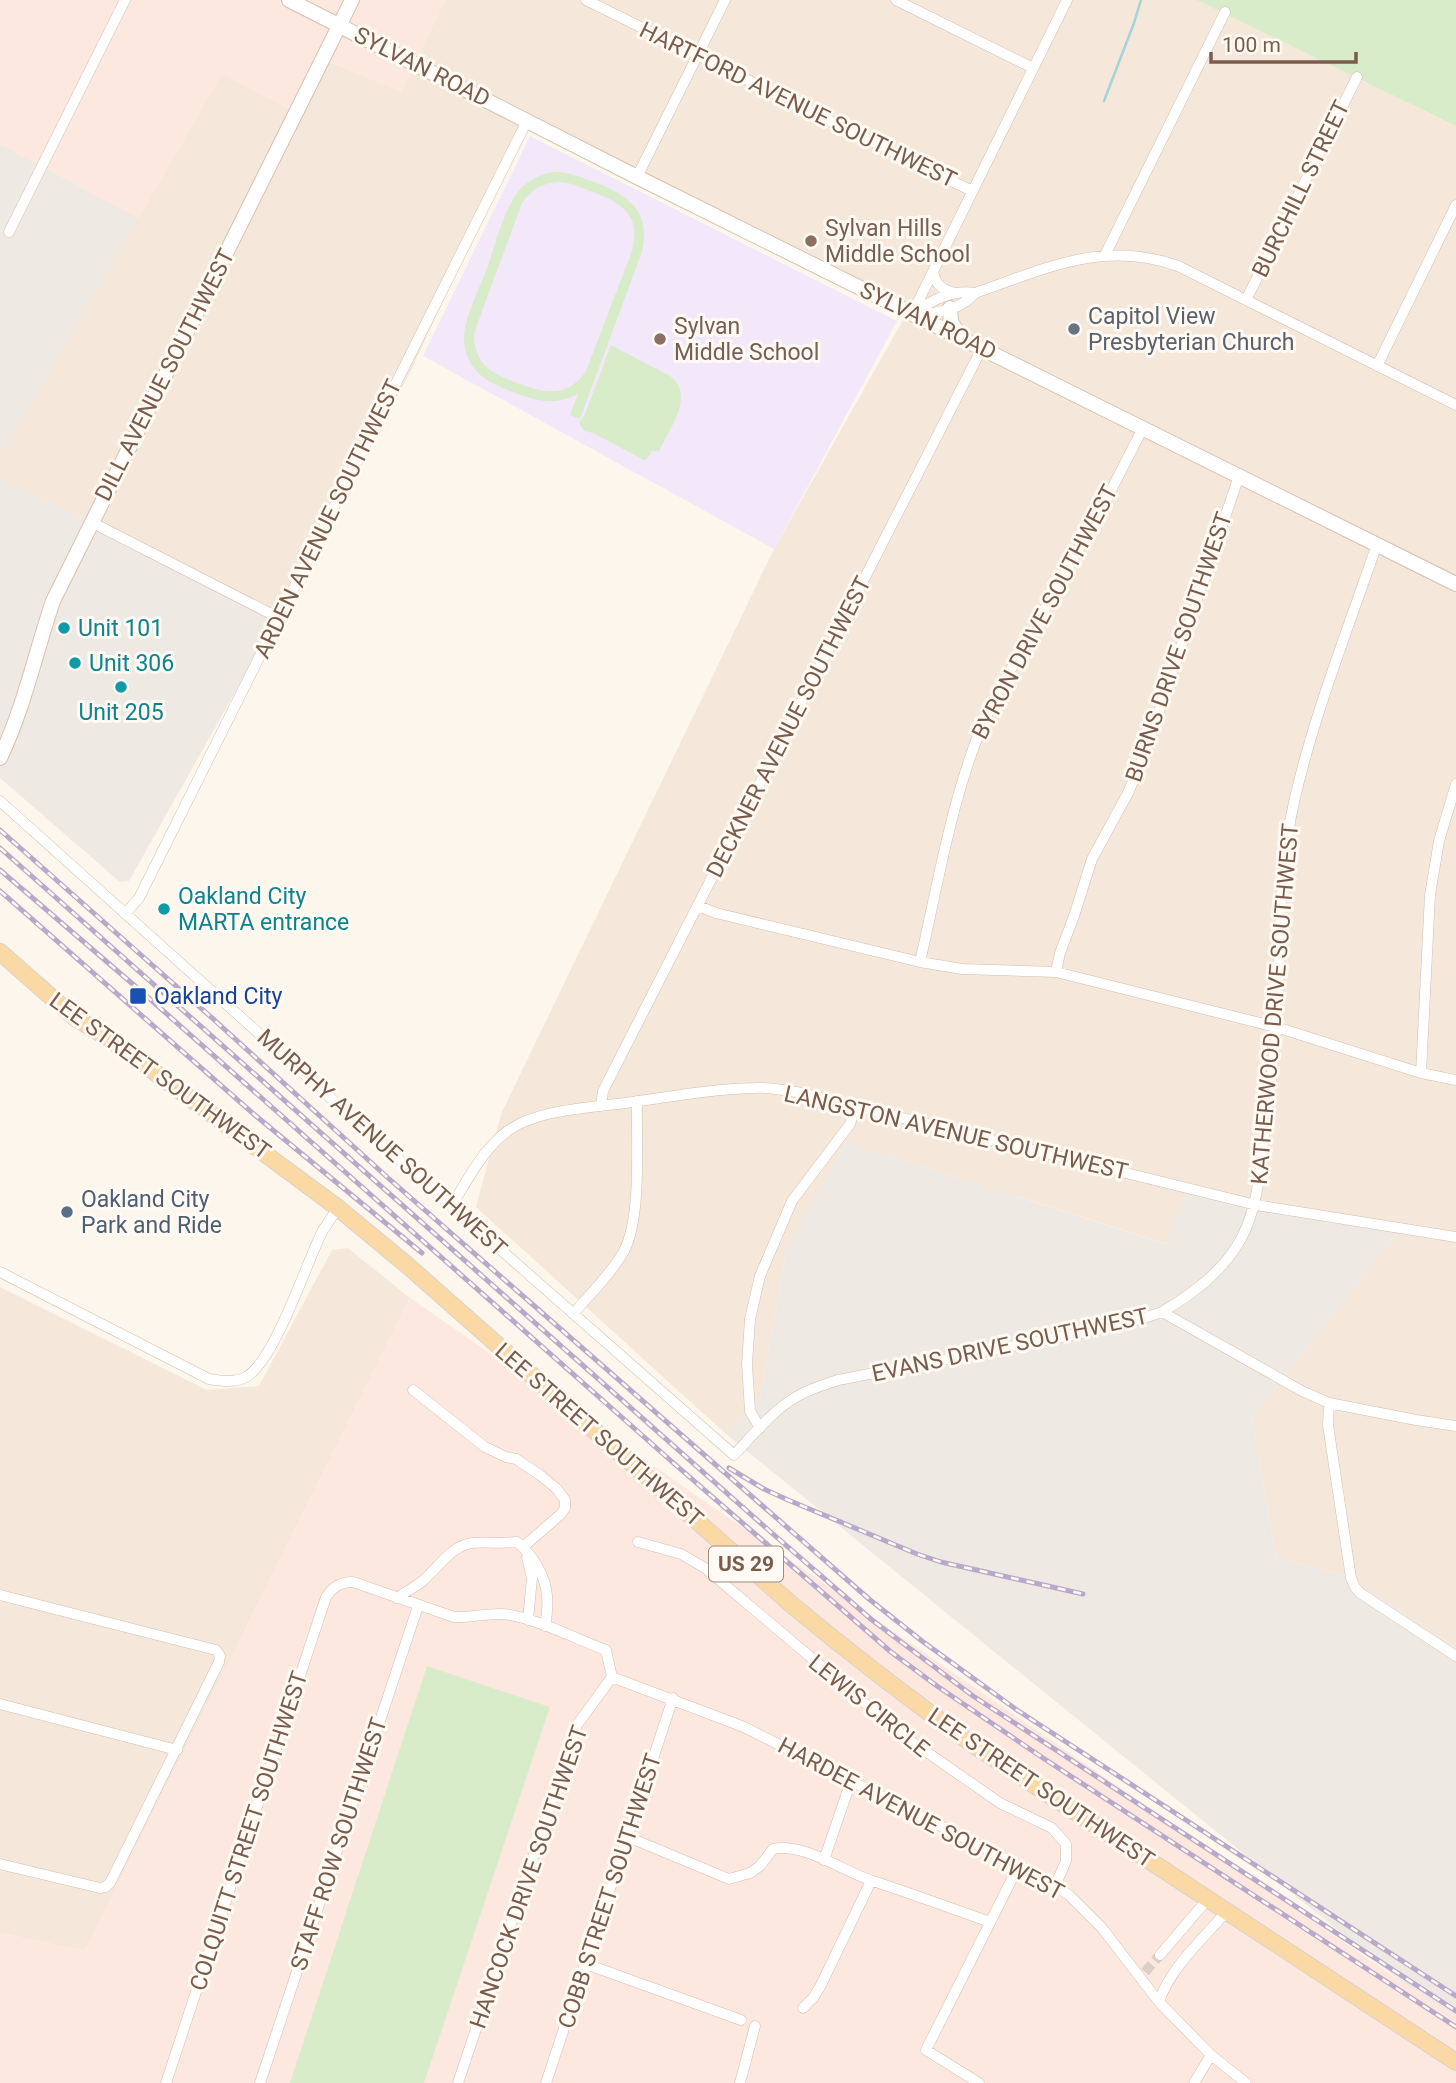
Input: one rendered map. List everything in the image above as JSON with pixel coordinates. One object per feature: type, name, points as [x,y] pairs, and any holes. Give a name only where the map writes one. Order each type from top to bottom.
[{"type":"main road","name":"SYLVAN ROAD","points":[[289,0],[637,177],[1456,584]]},
{"type":"main road","name":"DILL AVENUE SOUTHWEST","points":[[0,758],[20,711],[53,601],[352,0]]},
{"type":"main road","points":[[950,308],[951,322],[961,338]]},
{"type":"main road","name":"LEE STREET SOUTHWEST","points":[[0,952],[74,1017],[113,1041],[338,1208],[407,1265],[782,1596],[913,1702],[1207,1900],[1456,2062]]},
{"type":"street","points":[[9,232],[125,0]]},
{"type":"street","name":"HARTFORD AVENUE SOUTHWEST","points":[[586,0],[972,191]]},
{"type":"street","points":[[637,177],[725,0]]},
{"type":"street","points":[[896,0],[1033,68]]},
{"type":"street","points":[[912,314],[1067,0]]},
{"type":"street","points":[[1105,255],[1225,12]]},
{"type":"street","name":"BURCHILL STREET","points":[[1246,300],[1357,77]]},
{"type":"street","name":"ARDEN AVENUE SOUTHWEST","points":[[125,914],[139,898],[527,121]]},
{"type":"street","points":[[1377,366],[1456,205]]},
{"type":"street","points":[[912,314],[932,301],[963,291],[975,293],[1069,261],[1105,255],[1138,255],[1164,261],[1456,405]]},
{"type":"street","points":[[933,272],[939,287],[956,293]]},
{"type":"street","points":[[912,314],[933,314],[969,300],[975,293]]},
{"type":"street","name":"DECKNER AVENUE SOUTHWEST","points":[[601,1106],[603,1091],[982,348]]},
{"type":"street","name":"BYRON DRIVE SOUTHWEST","points":[[920,962],[962,778],[977,734],[1143,428]]},
{"type":"street","name":"BURNS DRIVE SOUTHWEST","points":[[1056,972],[1059,953],[1092,859],[1128,793],[1145,753],[1239,476]]},
{"type":"street","points":[[91,522],[279,618]]},
{"type":"street","name":"KATHERWOOD DRIVE SOUTHWEST","points":[[1162,1312],[1193,1294],[1220,1269],[1241,1239],[1256,1205],[1276,1027],[1280,899],[1294,802],[1314,727],[1377,544]]},
{"type":"street","points":[[1422,1073],[1430,895],[1439,841],[1456,784]]},
{"type":"street","name":"MURPHY AVENUE SOUTHWEST","points":[[0,801],[451,1206],[734,1455]]},
{"type":"street","points":[[698,905],[716,913],[920,962],[961,969],[1056,972],[1276,1027],[1422,1073],[1456,1080]]},
{"type":"street","name":"LANGSTON AVENUE SOUTHWEST","points":[[451,1206],[488,1150],[511,1129],[541,1115],[759,1087],[797,1092],[1256,1205],[1456,1237]]},
{"type":"street","points":[[573,1314],[615,1265],[631,1234],[635,1209],[637,1101]]},
{"type":"street","points":[[760,1428],[750,1411],[747,1364],[750,1319],[760,1276],[792,1201],[850,1124],[856,1107]]},
{"type":"street","points":[[0,1272],[209,1379],[237,1380],[247,1377],[268,1354],[323,1231],[338,1208]]},
{"type":"street","name":"EVANS DRIVE SOUTHWEST","points":[[734,1455],[779,1409],[811,1389],[838,1380],[1123,1325],[1162,1312],[1301,1391],[1329,1403],[1456,1426]]},
{"type":"street","points":[[413,1390],[485,1447],[506,1457],[516,1458],[529,1466],[557,1489],[565,1500],[565,1508],[561,1514],[523,1547]]},
{"type":"street","points":[[1329,1403],[1328,1425],[1351,1578],[1355,1587],[1360,1593],[1456,1656]]},
{"type":"street","points":[[397,1598],[421,1582],[458,1548],[471,1543],[517,1542],[541,1572],[547,1587],[545,1626]]},
{"type":"street","name":"LEWIS CIRCLE","points":[[638,1542],[681,1554],[705,1568],[905,1737],[1000,1803],[1052,1828],[1066,1844],[1066,1861],[1055,1886]]},
{"type":"street","points":[[523,1547],[533,1578],[528,1620]]},
{"type":"street","name":"COLQUITT STREET SOUTHWEST","points":[[166,2083],[326,1597],[340,1584],[353,1582],[397,1598]]},
{"type":"street","points":[[0,1595],[216,1650],[220,1656],[177,1750],[110,1883],[100,1888],[0,1864]]},
{"type":"street","points":[[397,1598],[454,1617],[505,1615],[545,1626],[606,1650],[612,1677]]},
{"type":"street","name":"STAFF ROW SOUTHWEST","points":[[260,2083],[418,1606]]},
{"type":"street","name":"HARDEE AVENUE SOUTHWEST","points":[[612,1677],[744,1727],[1019,1865],[1055,1886],[1069,1895],[1102,1928],[1142,1976],[1159,2002],[1211,2055],[1246,2083]]},
{"type":"street","name":"HANCOCK DRIVE SOUTHWEST","points":[[458,2083],[577,1725],[612,1677]]},
{"type":"street","name":"COBB STREET SOUTHWEST","points":[[546,2083],[673,1699]]},
{"type":"street","points":[[0,1704],[177,1750]]},
{"type":"street","points":[[824,1860],[851,1781]]},
{"type":"street","points":[[628,1837],[729,1879],[750,1873],[760,1866],[773,1849],[790,1847],[871,1881],[990,1922]]},
{"type":"street","points":[[979,2083],[926,2050],[1019,1865]]},
{"type":"street","points":[[803,2008],[820,1987],[871,1881]]},
{"type":"street","points":[[1160,1955],[1207,1900]]},
{"type":"street","points":[[1159,2002],[1172,1976],[1226,1912]]},
{"type":"street","points":[[586,1964],[741,2020]]},
{"type":"street","points":[[740,2083],[755,2026]]},
{"type":"street","points":[[1194,2083],[1211,2055]]},
{"type":"shaded area","points":[[0,0],[445,0],[401,91],[322,59],[294,112],[222,74],[139,218],[0,144]]},
{"type":"shaded area","points":[[445,0],[1196,0],[1456,126],[1456,1648],[1352,1577],[1276,1558],[1252,1419],[1396,1234],[1167,1244],[846,1142],[787,1247],[760,1398],[727,1435],[476,1207],[501,1114],[774,549],[908,311],[526,120],[411,371],[280,612],[0,478],[0,457],[222,73],[294,112],[322,59],[401,91]]},
{"type":"shaded area","name":"Sylvan Middle School","points":[[530,136],[897,321],[774,549],[423,356]]},
{"type":"shaded area","points":[[0,144],[139,218],[0,457]]},
{"type":"shaded area","points":[[0,478],[280,612],[129,881],[120,882],[0,778]]},
{"type":"shaded area","points":[[846,1142],[1166,1244],[1186,1193],[1396,1234],[1252,1419],[1276,1558],[1352,1577],[1456,1648],[1456,2016],[1403,1983],[727,1435],[760,1398],[787,1247]]},
{"type":"shaded area","points":[[348,1248],[410,1298],[85,1951],[0,1933],[0,1287],[207,1390],[259,1386],[332,1250]]},
{"type":"shaded area","points":[[410,1298],[1403,1983],[1456,2016],[1456,2083],[0,2083],[0,1933],[85,1951]]},
{"type":"green space","points":[[1196,0],[1456,0],[1456,126]]},
{"type":"green space","points":[[549,173],[573,175],[616,192],[634,206],[643,225],[642,252],[580,419],[570,415],[578,394],[562,400],[547,401],[501,387],[475,370],[465,345],[464,331],[469,313],[508,209],[525,185]],"holes":[[[558,182],[601,195],[620,205],[631,219],[634,239],[632,251],[586,371],[571,386],[563,390],[546,391],[527,387],[492,371],[477,353],[474,333],[522,203],[537,188]]]},
{"type":"green space","points":[[611,345],[670,376],[681,392],[681,402],[674,423],[659,451],[652,451],[644,460],[593,433],[584,431],[579,423],[585,414]]},
{"type":"green space","points":[[427,1666],[550,1707],[424,2083],[290,2083]]},
{"type":"waterway","points":[[1104,101],[1141,0]]},
{"type":"tunnel","points":[[1145,1972],[1160,1955]]},
{"type":"railway","points":[[0,830],[387,1177],[869,1599],[1017,1710],[1456,1996]]},
{"type":"railway","points":[[0,848],[872,1620],[973,1696],[1456,2011]]},
{"type":"railway","points":[[0,870],[891,1652],[1043,1758],[1456,2027]]},
{"type":"railway","points":[[0,891],[256,1116],[422,1253]]},
{"type":"railway","points":[[729,1468],[788,1500],[917,1554],[941,1562],[1083,1594]]},
{"type":"place","name":"Sylvan Hills Middle School","points":[[811,241]]},
{"type":"place","name":"Capitol View Presbyterian Church","points":[[1074,329]]},
{"type":"place","name":"Sylvan Middle School","points":[[660,339]]},
{"type":"place","name":"Unit 101","points":[[64,628]]},
{"type":"place","name":"Unit 306","points":[[75,663]]},
{"type":"place","name":"Unit 205","points":[[121,687]]},
{"type":"place","name":"Oakland City MARTA entrance","points":[[164,909]]},
{"type":"place","name":"Oakland City","points":[[138,996]]},
{"type":"place","name":"Oakland City Park and Ride","points":[[67,1212]]}]
